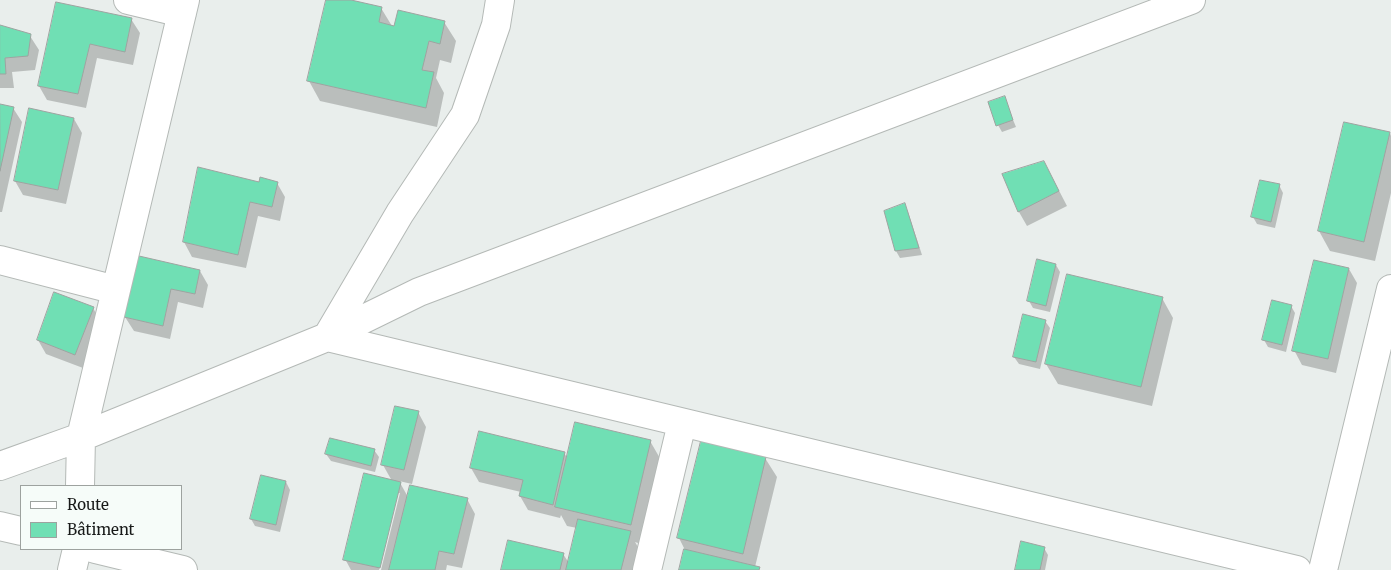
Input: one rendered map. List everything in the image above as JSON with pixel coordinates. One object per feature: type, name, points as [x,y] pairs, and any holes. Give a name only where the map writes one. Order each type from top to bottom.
[{"type":"street","points":[[80,485],[81,437],[183,7],[128,0]]},
{"type":"street","points":[[327,337],[400,213],[465,114],[496,25],[500,0]]},
{"type":"street","points":[[0,466],[81,437],[327,337],[419,292],[1191,0]]},
{"type":"street","points":[[0,260],[116,290]]},
{"type":"street","points":[[1323,570],[1390,296]]},
{"type":"street","points":[[327,337],[1297,570]]},
{"type":"street","points":[[647,570],[682,423]]},
{"type":"street","points":[[0,526],[20,531]]},
{"type":"street","points":[[72,570],[77,550]]},
{"type":"street","points":[[99,550],[183,570]]},
{"type":"building","points":[[326,0],[351,0],[382,7],[379,22],[394,26],[398,10],[445,21],[440,44],[429,41],[422,70],[434,72],[426,108],[307,81]]},
{"type":"building","points":[[56,2],[132,18],[125,52],[90,44],[78,94],[38,86]]},
{"type":"building","points":[[0,25],[31,34],[28,56],[5,58],[6,74],[0,74]]},
{"type":"building","points":[[1005,96],[1013,120],[996,126],[988,102]]},
{"type":"building","points":[[0,104],[14,107],[0,171]]},
{"type":"building","points":[[29,108],[74,118],[58,190],[14,181]]},
{"type":"building","points":[[1344,122],[1390,132],[1364,242],[1318,231]]},
{"type":"building","points":[[1044,161],[1059,191],[1018,212],[1002,174]]},
{"type":"building","points":[[198,167],[259,182],[260,177],[278,182],[272,207],[250,202],[238,255],[183,242]]},
{"type":"building","points":[[1260,180],[1280,184],[1271,222],[1251,217]]},
{"type":"building","points":[[905,203],[919,248],[895,251],[884,211]]},
{"type":"building","points":[[139,256],[200,270],[195,294],[171,289],[163,326],[124,317]]},
{"type":"building","points":[[1037,259],[1056,264],[1046,306],[1027,301]]},
{"type":"building","points":[[1314,260],[1349,268],[1328,359],[1292,351]]},
{"type":"building","points":[[1067,274],[1163,297],[1141,387],[1045,364]]},
{"type":"building","points":[[54,292],[94,307],[75,355],[37,340]]},
{"type":"building","points":[[1272,300],[1292,305],[1282,345],[1262,340]]},
{"type":"building","points":[[1023,314],[1046,320],[1036,362],[1013,357]]},
{"type":"building","points":[[395,406],[419,411],[404,470],[381,465]]},
{"type":"building","points":[[575,422],[651,440],[631,525],[555,507]]},
{"type":"building","points":[[479,431],[565,452],[553,505],[519,496],[523,480],[470,468]]},
{"type":"building","points":[[330,438],[375,449],[371,466],[325,454]]},
{"type":"building","points":[[701,441],[766,457],[743,554],[677,538]]},
{"type":"building","points":[[364,473],[401,482],[380,568],[343,560]]},
{"type":"building","points":[[261,475],[286,481],[276,525],[250,519]]},
{"type":"building","points":[[410,485],[468,498],[454,554],[439,551],[435,570],[389,570]]},
{"type":"building","points":[[578,519],[631,531],[621,570],[566,570]]},
{"type":"building","points":[[508,540],[564,553],[560,570],[501,570]]},
{"type":"building","points":[[1021,541],[1045,547],[1040,570],[1015,570]]},
{"type":"building","points":[[684,549],[760,567],[759,570],[679,570]]}]
